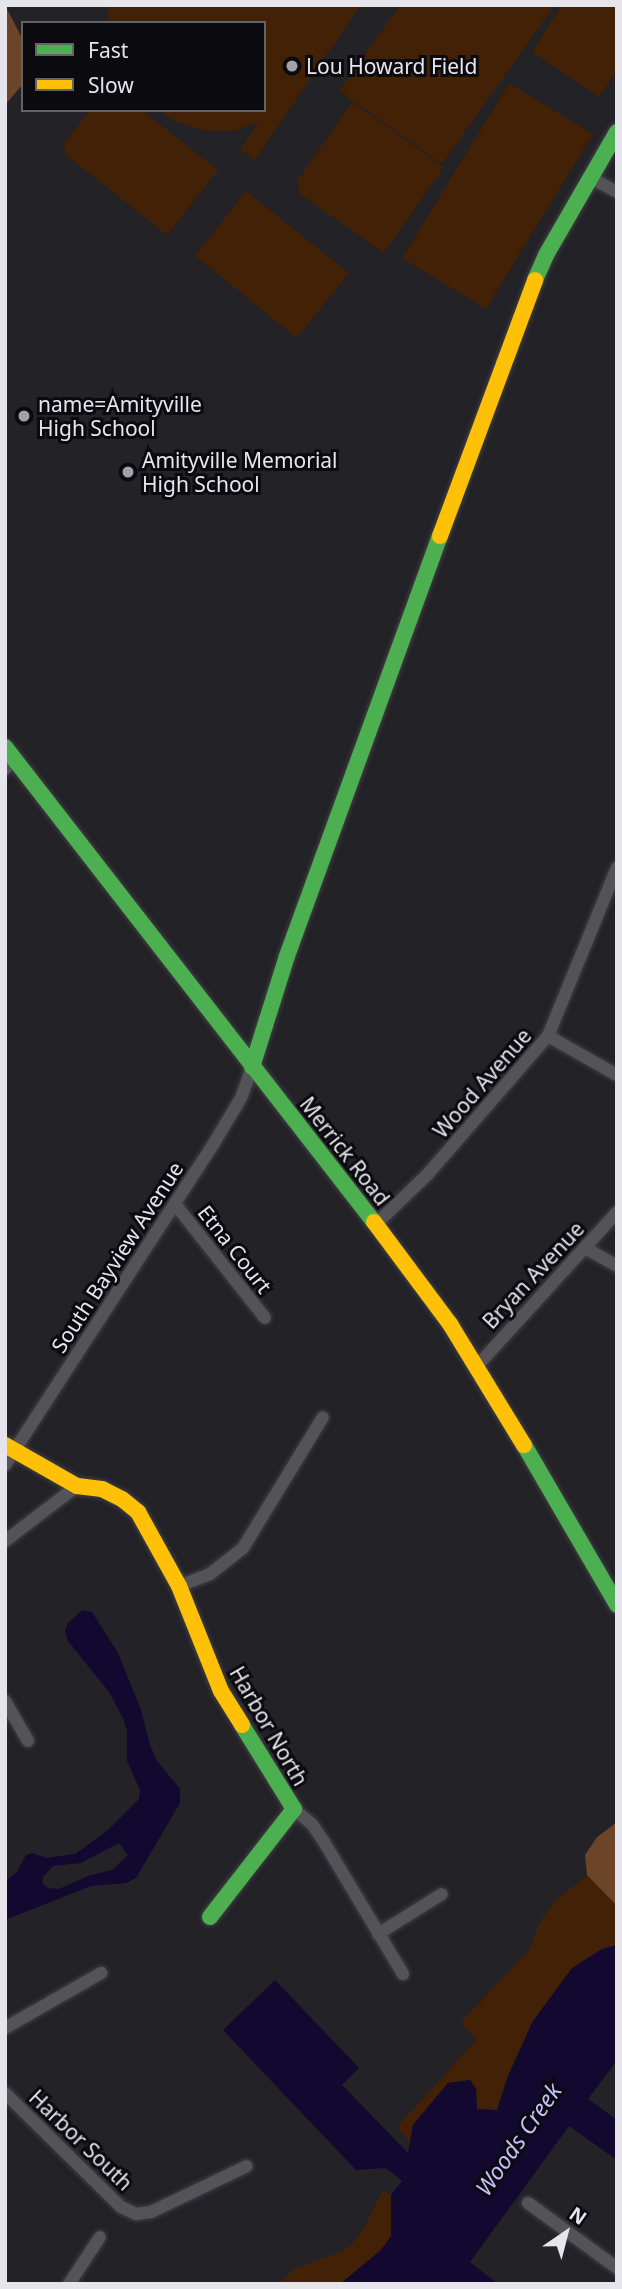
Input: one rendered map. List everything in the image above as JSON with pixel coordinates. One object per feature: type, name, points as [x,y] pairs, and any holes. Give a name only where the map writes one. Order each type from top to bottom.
[{"type":"main road","points":[[252,1066],[292,945],[524,304],[546,255],[617,132]]},
{"type":"main road","name":"Merrick Road","points":[[8,758],[376,1224],[478,1365],[617,1605]]},
{"type":"main road","name":"Harbor North","points":[[8,1454],[77,1486],[102,1489],[122,1499],[138,1513],[179,1586],[221,1692],[293,1809],[210,1917]]},
{"type":"street","points":[[589,177],[617,192]]},
{"type":"street","name":"Wood Avenue","points":[[376,1224],[427,1175],[548,1036],[617,868]]},
{"type":"street","points":[[548,1036],[617,1075]]},
{"type":"street","name":"South Bayview Avenue","points":[[8,1454],[175,1204],[240,1099],[252,1066]]},
{"type":"street","name":"Etna Court","points":[[175,1204],[265,1318]]},
{"type":"street","name":"Bryan Avenue","points":[[478,1365],[617,1212]]},
{"type":"street","points":[[585,1248],[617,1266]]},
{"type":"street","points":[[179,1586],[210,1574],[243,1548],[323,1417]]},
{"type":"street","points":[[5,1541],[77,1486]]},
{"type":"street","points":[[5,1701],[27,1741]]},
{"type":"street","name":"Harbor North","points":[[293,1809],[312,1824],[403,1974]]},
{"type":"street","points":[[378,1934],[442,1894]]},
{"type":"street","points":[[5,2028],[101,1973]]},
{"type":"street","name":"Harbor South","points":[[5,2093],[121,2207],[136,2214],[151,2211],[247,2166]]},
{"type":"street","points":[[528,2203],[617,2268]]},
{"type":"street","points":[[69,2284],[100,2237]]},
{"type":"shaded area","points":[[5,5],[21,36],[21,86],[5,105]]},
{"type":"shaded area","name":"Lou Howard Field","points":[[108,5],[361,5],[255,160],[240,150],[259,122],[233,131],[206,131],[174,121],[162,112],[266,112],[266,21],[109,21]]},
{"type":"shaded area","points":[[400,5],[555,5],[442,164],[339,91]]},
{"type":"shaded area","points":[[562,5],[617,6],[617,70],[599,97],[532,52]]},
{"type":"shaded area","points":[[509,83],[593,134],[486,309],[402,258]]},
{"type":"shaded area","points":[[352,102],[444,167],[384,253],[300,194],[297,181]]},
{"type":"shaded area","points":[[88,112],[145,112],[218,170],[167,235],[65,154],[64,143]]},
{"type":"shaded area","points":[[246,191],[349,273],[297,338],[195,256]]},
{"type":"shaded area","points":[[617,1822],[617,1906],[587,1875],[585,1855],[597,1837]]},
{"type":"shaded area","points":[[587,1875],[617,1906],[617,1945],[602,1949],[533,2021],[508,2076],[497,2110],[477,2109],[476,2089],[470,2080],[448,2083],[413,2125],[410,2143],[397,2127],[476,2040],[461,2022],[530,1949],[539,1924],[556,1900]]},
{"type":"shaded area","points":[[382,2191],[391,2195],[391,2236],[381,2250],[340,2284],[279,2284],[294,2269],[342,2251],[352,2244],[364,2228]]},
{"type":"water","points":[[82,1610],[92,1612],[118,1653],[141,1710],[150,1745],[157,1761],[180,1789],[180,1803],[136,1878],[126,1883],[91,1886],[5,1920],[5,1881],[17,1872],[26,1855],[32,1853],[47,1858],[75,1854],[107,1831],[139,1799],[140,1790],[127,1761],[127,1731],[123,1718],[109,1692],[68,1641],[65,1631],[68,1623]],"holes":[[[119,1843],[128,1855],[112,1870],[88,1876],[59,1889],[48,1888],[43,1884],[43,1877],[53,1866],[81,1863]]]},
{"type":"water","name":"Woods Creek","points":[[617,1945],[617,2060],[588,2099],[617,2120],[617,2160],[569,2126],[470,2262],[498,2284],[340,2284],[381,2250],[391,2236],[391,2195],[402,2181],[386,2168],[356,2170],[223,2030],[275,1980],[359,2068],[342,2085],[408,2153],[413,2125],[448,2083],[470,2080],[476,2089],[477,2109],[497,2110],[508,2076],[533,2021],[572,1968],[602,1949]]},
{"type":"traffic: fast","points":[[535,280],[546,255],[617,132]]},
{"type":"traffic: fast","points":[[252,1067],[287,956],[440,536]]},
{"type":"traffic: fast","points":[[5,747],[374,1222]]},
{"type":"traffic: fast","points":[[524,1445],[617,1605]]},
{"type":"traffic: fast","points":[[210,1917],[294,1809],[242,1725]]},
{"type":"traffic: slow","points":[[440,536],[535,280]]},
{"type":"traffic: slow","points":[[374,1222],[450,1324],[524,1445]]},
{"type":"traffic: slow","points":[[5,1445],[77,1486],[102,1489],[122,1499],[138,1512],[179,1586],[221,1691],[242,1725]]},
{"type":"place","name":"Lou Howard Field","points":[[292,66]]},
{"type":"place","name":"name=Amityville High School","points":[[24,416]]},
{"type":"place","name":"Amityville Memorial High School","points":[[128,472]]}]
